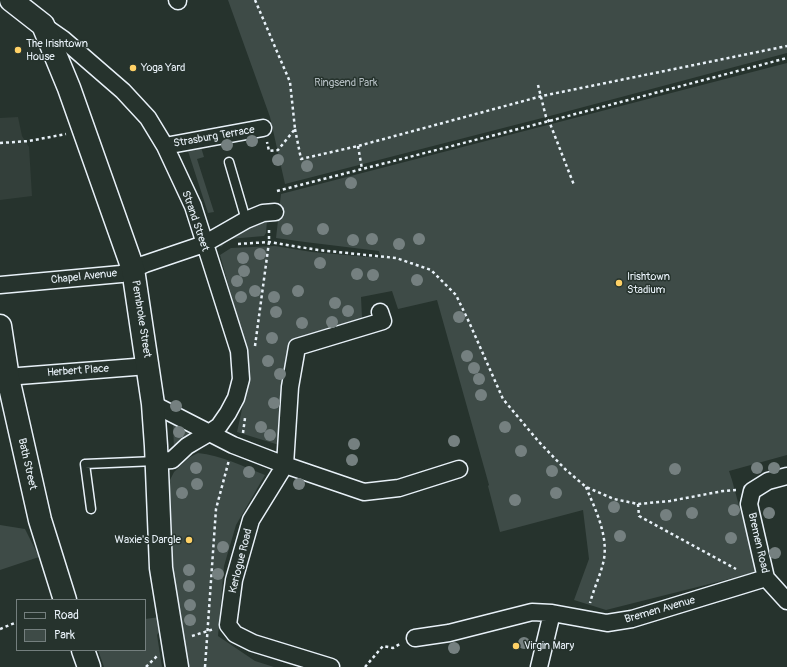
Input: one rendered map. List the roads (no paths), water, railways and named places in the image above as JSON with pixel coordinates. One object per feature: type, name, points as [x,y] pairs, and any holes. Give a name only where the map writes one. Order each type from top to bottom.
[{"type":"main road","name":"Pembroke Street","points":[[11,0],[43,25],[69,88],[133,269],[153,404],[157,461],[161,568],[177,667]]},
{"type":"main road","name":"Bath Street","points":[[0,326],[4,379],[40,520],[65,599]]},
{"type":"main road","points":[[83,651],[90,667]]},
{"type":"street","name":"Strand Street","points":[[43,25],[63,39],[124,91],[148,118],[165,146],[193,206],[204,244],[240,351],[241,379],[236,398],[219,426],[209,434]]},
{"type":"street","name":"Strasburg Terrace","points":[[165,146],[263,128]]},
{"type":"street","name":"Chapel Avenue","points":[[0,285],[121,274],[145,264],[204,244],[246,220],[263,213],[276,212]]},
{"type":"street","name":"Kerlogue Road","points":[[331,667],[252,643],[235,634],[228,625],[234,580],[252,520],[285,466],[290,387],[297,347],[382,321],[380,312]]},
{"type":"street","name":"Herbert Place","points":[[4,379],[19,376],[148,366]]},
{"type":"street","points":[[153,404],[233,445],[285,466],[364,492],[399,488],[459,469]]},
{"type":"street","points":[[157,461],[172,460],[192,443],[209,434]]},
{"type":"street","name":"Bremen Road","points":[[787,476],[768,481],[752,491],[749,504],[766,578],[787,601]]},
{"type":"street","name":"Bremen Avenue","points":[[415,638],[449,633],[532,612],[552,613],[607,623],[632,619],[766,578]]},
{"type":"street","points":[[539,667],[552,613]]},
{"type":"lane","points":[[229,162],[246,220]]},
{"type":"lane","points":[[91,509],[85,464],[157,461]]},
{"type":"place","name":"The Irishtown House","points":[[18,50]]},
{"type":"place","name":"Yoga Yard","points":[[133,68]]},
{"type":"place","name":"Irishtown Stadium","points":[[619,283]]},
{"type":"place","name":"Waxie's Dargle","points":[[189,540]]},
{"type":"place","name":"Virgin Mary","points":[[516,646]]},
{"type":"park label","name":"Ringsend Park","points":[[346,83]]}]
